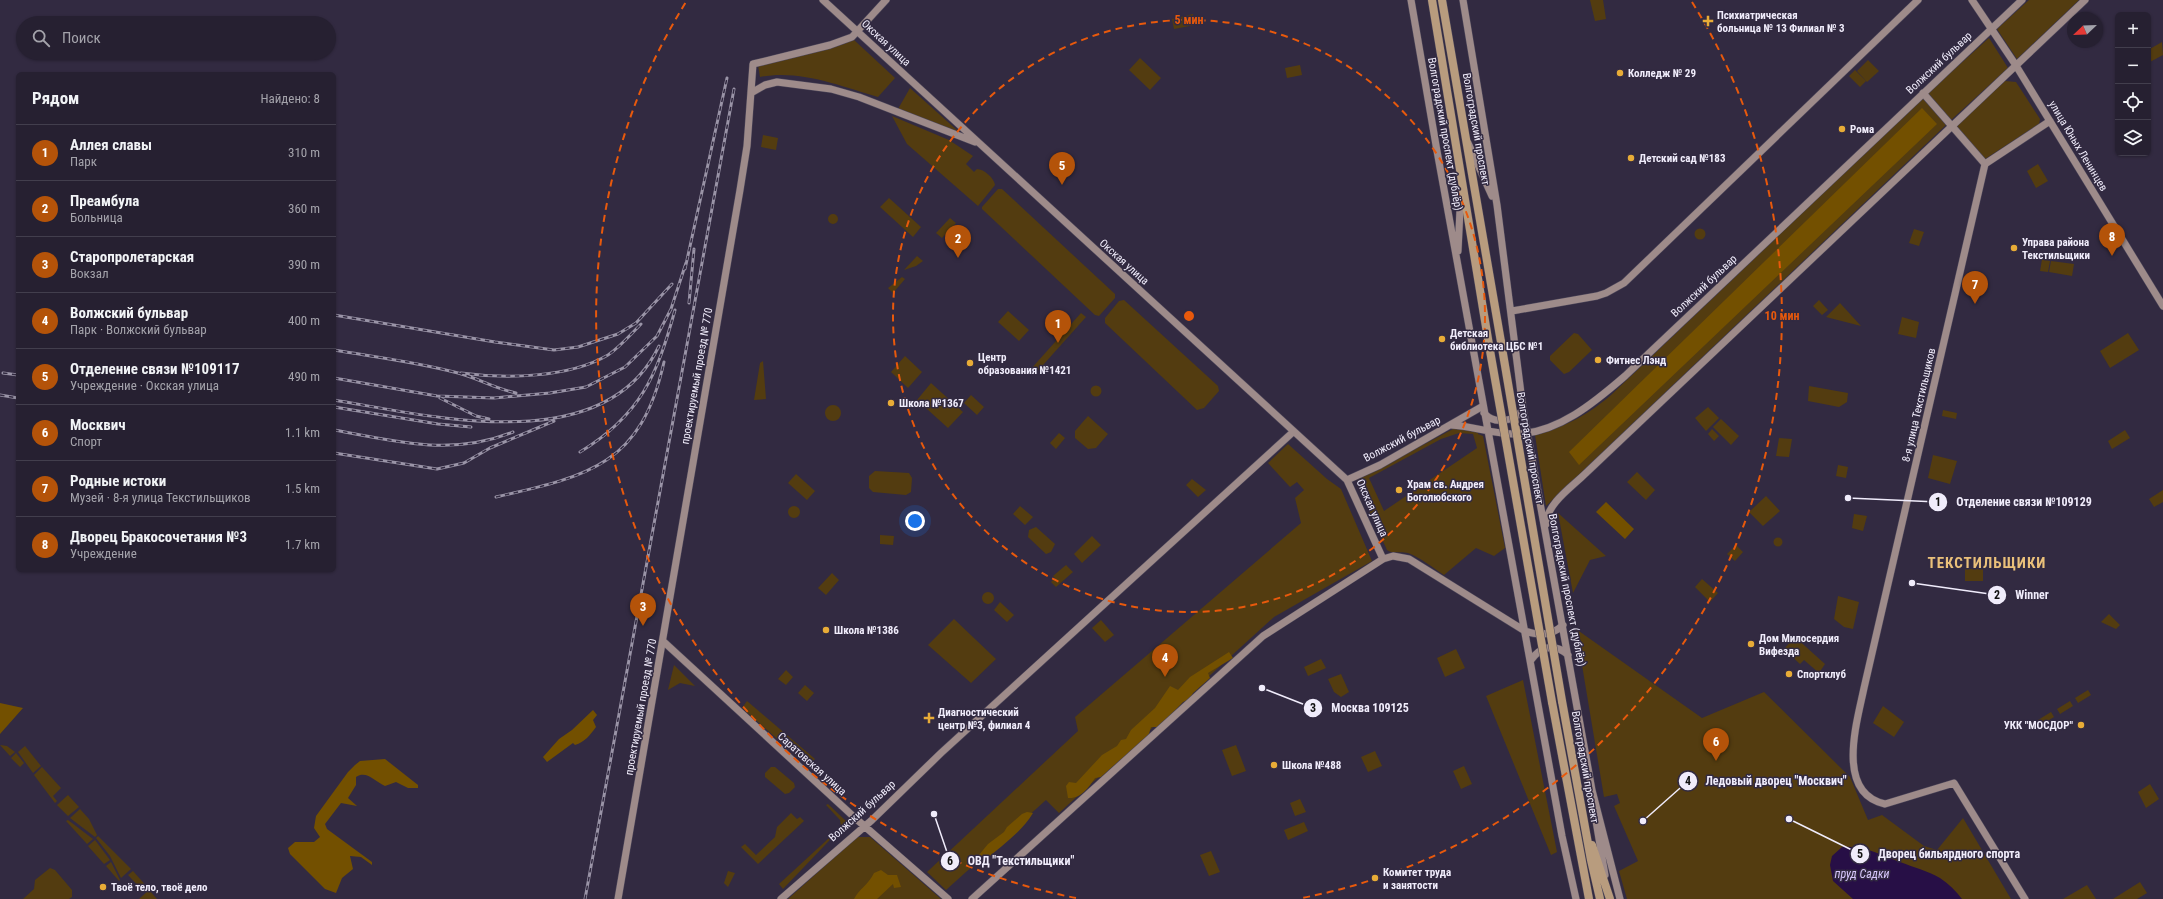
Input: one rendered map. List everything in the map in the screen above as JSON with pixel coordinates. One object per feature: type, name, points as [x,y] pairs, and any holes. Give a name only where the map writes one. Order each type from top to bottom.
[{"type":"main road","name":"Окская улица","points":[[823,0],[1348,480],[1383,559]]},
{"type":"main road","points":[[858,32],[886,0]]},
{"type":"main road","name":"Волгоградский проспект (дублёр)","points":[[1411,0],[1458,271],[1562,836],[1576,899]]},
{"type":"main road","name":"Волгоградский проспект","points":[[1432,0],[1552,702],[1580,860],[1589,899]]},
{"type":"main road","name":"Волгоградский проспект","points":[[1442,0],[1562,701],[1583,818],[1600,899]]},
{"type":"main road","name":"Волгоградский проспект (дублёр)","points":[[1463,0],[1512,311],[1527,432],[1592,790],[1620,899]]},
{"type":"main road","points":[[1512,311],[1606,294],[1624,283],[1918,0]]},
{"type":"main road","name":"улица Юных Ленинцев","points":[[1972,0],[2015,64],[2163,306]]},
{"type":"main road","name":"Волжский бульвар","points":[[1348,480],[1380,465],[1451,425],[1508,433],[1527,432],[1542,429],[1567,418],[1590,405],[1606,393],[2022,0]]},
{"type":"main road","points":[[1545,532],[1546,518],[1555,503],[2015,64],[2085,0]]},
{"type":"main road","name":"проектируемый проезд № 770","points":[[618,899],[664,642],[742,183],[752,93],[753,64],[840,43],[858,32]]},
{"type":"main road","points":[[752,93],[765,85],[777,82],[831,89],[859,97],[978,143]]},
{"type":"main road","points":[[1923,93],[1985,164],[2050,121]]},
{"type":"main road","name":"Волгоградский проспект (дублёр)","points":[[1465,137],[1485,177],[1497,211]]},
{"type":"main road","name":"8-я улица Текстильщиков","points":[[1985,164],[1862,701],[1853,758],[1855,776],[1860,786],[1876,800],[1885,804],[1954,782],[2025,899]]},
{"type":"main road","name":"Волгоградский проспект (дублёр)","points":[[1458,271],[1461,174]]},
{"type":"main road","points":[[1451,425],[1484,409],[1493,420],[1508,420],[1517,416],[1523,409]]},
{"type":"main road","name":"Волжский бульвар","points":[[781,899],[865,825],[941,753],[1294,432]]},
{"type":"main road","points":[[972,899],[1263,636],[1383,559],[1394,556],[1409,559],[1525,631],[1543,634],[1553,632],[1563,625]]},
{"type":"main road","name":"Саратовская улица","points":[[664,642],[948,899]]},
{"type":"main road","points":[[1530,660],[1540,650],[1549,647],[1558,647],[1568,655]]},
{"type":"main road","points":[[1592,790],[1596,828],[1610,898]]},
{"type":"main road","points":[[1583,818],[1610,898]]},
{"type":"shaded area","points":[[1590,0],[1603,0],[1606,19],[1595,21]]},
{"type":"shaded area","points":[[2029,0],[2079,0],[2017,59],[1997,29]]},
{"type":"shaded area","points":[[1193,14],[1195,25],[1174,29],[1172,19]]},
{"type":"shaded area","points":[[1989,38],[2008,68],[1951,120],[1928,93]]},
{"type":"shaded area","points":[[853,39],[895,78],[878,97],[805,77],[775,75],[760,77],[758,65],[844,44]]},
{"type":"shaded area","points":[[2162,42],[2163,55],[2151,61],[2151,48]]},
{"type":"shaded area","points":[[1140,58],[1161,78],[1150,90],[1129,70]]},
{"type":"shaded area","points":[[1868,60],[1879,71],[1867,82],[1857,71]]},
{"type":"shaded area","points":[[1300,65],[1302,75],[1287,78],[1285,68]]},
{"type":"shaded area","points":[[1855,70],[1866,81],[1860,87],[1849,76]]},
{"type":"shaded area","points":[[2005,81],[2016,82],[2040,119],[2039,124],[1985,159],[1956,126]]},
{"type":"shaded area","points":[[910,88],[958,131],[956,132],[898,109]]},
{"type":"shaded area","points":[[1923,98],[1947,124],[1546,506],[1535,435],[1575,420],[1592,410],[1610,396]]},
{"type":"shaded area","points":[[1922,108],[1937,124],[1579,465],[1569,452]]},
{"type":"shaded area","points":[[892,116],[949,140],[973,156],[966,164],[974,172],[977,169],[980,169],[986,172],[991,177],[995,185],[978,206],[907,144]]},
{"type":"shaded area","points":[[763,135],[778,138],[776,150],[761,147]]},
{"type":"shaded area","points":[[2038,164],[2048,181],[2036,188],[2027,171]]},
{"type":"shaded area","points":[[998,189],[1002,189],[1115,294],[1115,298],[1099,316],[1095,315],[982,209],[982,207]]},
{"type":"shaded area","points":[[889,198],[921,227],[913,237],[880,207]]},
{"type":"shaded area","points":[[831,214],[835,214],[838,219],[835,224],[831,224],[828,221],[828,217]]},
{"type":"shaded area","points":[[950,218],[956,223],[942,238],[936,233]]},
{"type":"shaded area","points":[[1700,228],[1704,230],[1706,234],[1704,238],[1700,240],[1696,238],[1694,234],[1696,230]]},
{"type":"shaded area","points":[[1914,229],[1924,232],[1919,246],[1909,243]]},
{"type":"shaded area","points":[[917,256],[923,261],[916,266],[904,270]]},
{"type":"shaded area","points":[[2042,259],[2050,261],[2048,272],[2040,271]]},
{"type":"shaded area","points":[[2051,261],[2074,264],[2072,276],[2049,272]]},
{"type":"shaded area","points":[[902,277],[905,279],[893,293],[888,288]]},
{"type":"shaded area","points":[[1124,300],[1218,386],[1219,391],[1204,408],[1197,410],[1105,323],[1105,318],[1119,301]]},
{"type":"shaded area","points":[[1819,300],[1828,310],[1822,315],[1813,306]]},
{"type":"shaded area","points":[[1840,303],[1861,326],[1826,317]]},
{"type":"shaded area","points":[[1008,311],[1029,330],[1019,341],[998,322]]},
{"type":"shaded area","points":[[1081,313],[1086,317],[1035,374],[1030,370]]},
{"type":"shaded area","points":[[1902,317],[1919,322],[1916,338],[1898,334]]},
{"type":"shaded area","points":[[1574,333],[1578,334],[1592,350],[1569,372],[1564,374],[1550,360],[1550,356]]},
{"type":"shaded area","points":[[2128,333],[2139,350],[2110,368],[2100,351]]},
{"type":"shaded area","points":[[905,356],[922,372],[908,388],[891,372]]},
{"type":"shaded area","points":[[763,361],[766,399],[754,400],[760,363]]},
{"type":"shaded area","points":[[931,383],[963,412],[948,428],[917,400]]},
{"type":"shaded area","points":[[1096,385],[1100,387],[1102,391],[1100,395],[1096,397],[1092,395],[1090,391],[1092,387]]},
{"type":"shaded area","points":[[1809,386],[1848,393],[1847,402],[1839,407],[1808,401]]},
{"type":"shaded area","points":[[971,395],[984,407],[977,415],[964,403]]},
{"type":"shaded area","points":[[833,405],[840,410],[841,413],[836,420],[833,421],[826,416],[825,413],[830,406]]},
{"type":"shaded area","points":[[1708,407],[1719,418],[1706,431],[1695,418]]},
{"type":"shaded area","points":[[1943,410],[1957,413],[1956,419],[1942,416]]},
{"type":"shaded area","points":[[1088,416],[1108,434],[1096,448],[1088,449],[1075,438],[1075,431]]},
{"type":"shaded area","points":[[1721,419],[1739,436],[1731,445],[1713,427]]},
{"type":"shaded area","points":[[1455,428],[1478,431],[1478,434],[1483,436],[1505,548],[1494,556],[1476,548],[1444,575],[1413,555],[1405,552],[1389,551],[1387,550],[1356,483],[1357,480]],"holes":[[[1459,433],[1473,434],[1477,448],[1384,511],[1369,478],[1441,439]]]},
{"type":"shaded area","points":[[1712,429],[1719,436],[1714,441],[1708,434]]},
{"type":"shaded area","points":[[2125,430],[2130,438],[2112,449],[2108,441]]},
{"type":"shaded area","points":[[1059,433],[1065,438],[1056,449],[1050,443]]},
{"type":"shaded area","points":[[1779,438],[1792,439],[1789,457],[1776,456]]},
{"type":"shaded area","points":[[1288,444],[1327,479],[1341,489],[1372,561],[1274,617],[1059,813],[1046,800],[946,890],[927,872],[1078,731],[1075,717],[1301,523],[1295,498],[1304,490],[1297,482],[1290,487],[1268,463]]},
{"type":"shaded area","points":[[1933,455],[1957,461],[1950,484],[1928,478]]},
{"type":"shaded area","points":[[1838,465],[1848,467],[1846,478],[1836,476]]},
{"type":"shaded area","points":[[875,471],[909,473],[912,478],[911,492],[906,495],[873,492],[869,488],[869,476]]},
{"type":"shaded area","points":[[1637,472],[1655,490],[1646,500],[1627,482]]},
{"type":"shaded area","points":[[796,474],[815,491],[807,500],[788,483]]},
{"type":"shaded area","points":[[1192,479],[1206,490],[1198,497],[1186,485]]},
{"type":"shaded area","points":[[2163,490],[2163,502],[2154,507],[2149,499]]},
{"type":"shaded area","points":[[1766,496],[1780,511],[1763,526],[1749,512]]},
{"type":"shaded area","points":[[1606,502],[1634,529],[1625,539],[1596,512]]},
{"type":"shaded area","points":[[796,506],[799,507],[799,517],[792,518],[789,517],[788,510],[789,507]]},
{"type":"shaded area","points":[[1020,506],[1033,517],[1025,525],[1013,514]]},
{"type":"shaded area","points":[[1558,513],[1606,556],[1590,560],[1573,593]]},
{"type":"shaded area","points":[[1854,514],[1867,516],[1863,531],[1852,528]]},
{"type":"shaded area","points":[[1036,527],[1055,544],[1051,552],[1046,554],[1028,537],[1029,530]]},
{"type":"shaded area","points":[[880,535],[894,536],[893,545],[880,544]]},
{"type":"shaded area","points":[[1092,536],[1101,545],[1082,563],[1074,554]]},
{"type":"shaded area","points":[[1776,538],[1780,538],[1782,542],[1780,546],[1776,546],[1774,544],[1774,540]]},
{"type":"shaded area","points":[[1736,545],[1743,552],[1735,561],[1727,554]]},
{"type":"shaded area","points":[[1066,565],[1073,572],[1056,587],[1051,582],[1055,578],[1053,576]]},
{"type":"shaded area","points":[[1965,569],[1983,569],[1983,581],[1965,581]]},
{"type":"shaded area","points":[[832,573],[839,580],[826,595],[818,588]]},
{"type":"shaded area","points":[[1702,579],[1718,593],[1710,602],[1695,587]]},
{"type":"shaded area","points":[[988,592],[992,594],[994,598],[992,602],[988,604],[984,602],[982,598],[984,594]]},
{"type":"shaded area","points":[[1838,596],[1859,602],[1853,629],[1844,627],[1834,619]]},
{"type":"shaded area","points":[[1000,602],[1014,615],[1007,622],[994,610]]},
{"type":"shaded area","points":[[2109,614],[2120,625],[2116,629],[2101,622]]},
{"type":"shaded area","points":[[954,619],[996,659],[971,683],[928,645]]},
{"type":"shaded area","points":[[1101,620],[1114,635],[1105,642],[1092,628]]},
{"type":"shaded area","points":[[1576,629],[1702,718],[1764,692],[1850,777],[1868,820],[1882,815],[1924,846],[1937,850],[1963,818],[2011,899],[1627,899],[1619,871],[1638,861],[1614,806],[1620,803],[1617,794],[1604,797]]},
{"type":"shaded area","points":[[1795,637],[1825,664],[1819,673],[1804,660],[1800,664],[1784,649]]},
{"type":"shaded area","points":[[1456,649],[1465,668],[1445,677],[1437,658]]},
{"type":"shaded area","points":[[1229,652],[1233,658],[1208,673],[1210,678],[1193,693],[1190,699],[1183,702],[1159,727],[1151,727],[1148,737],[1101,777],[1095,778],[1084,792],[1077,797],[1068,798],[1066,786],[1069,782],[1076,783],[1102,755],[1117,746],[1121,740],[1126,739],[1131,730],[1155,708],[1170,686],[1178,690],[1190,677]]},
{"type":"shaded area","points":[[1321,659],[1326,668],[1308,676],[1304,667]]},
{"type":"shaded area","points":[[674,665],[695,686],[680,683],[668,690]]},
{"type":"shaded area","points":[[786,670],[793,677],[786,685],[778,679]]},
{"type":"shaded area","points":[[1341,674],[1349,692],[1341,697],[1334,692],[1328,679]]},
{"type":"shaded area","points":[[1523,680],[1557,852],[1551,855],[1486,696]]},
{"type":"shaded area","points":[[805,685],[814,693],[807,701],[798,693]]},
{"type":"shaded area","points":[[2088,690],[2091,695],[2078,703],[2075,698]]},
{"type":"shaded area","points":[[747,701],[815,759],[808,766],[742,708]]},
{"type":"shaded area","points":[[2070,701],[2073,706],[2060,714],[2057,709]]},
{"type":"shaded area","points":[[0,703],[23,708],[0,734]]},
{"type":"shaded area","points":[[1883,706],[1904,722],[1894,737],[1873,723]]},
{"type":"shaded area","points":[[593,710],[597,715],[593,720],[596,727],[589,735],[579,744],[575,745],[573,743],[547,762],[543,757],[559,739],[572,730]]},
{"type":"shaded area","points":[[2051,712],[2054,717],[2041,725],[2038,720]]},
{"type":"shaded area","points":[[0,745],[7,746],[15,752],[10,756]]},
{"type":"shaded area","points":[[1236,745],[1246,771],[1232,776],[1222,750]]},
{"type":"shaded area","points":[[25,746],[41,766],[33,773],[18,752]]},
{"type":"shaded area","points":[[1375,751],[1382,766],[1368,772],[1361,757]]},
{"type":"shaded area","points":[[16,753],[24,763],[20,767],[11,758]]},
{"type":"shaded area","points":[[385,759],[418,785],[418,788],[408,788],[396,782],[385,786],[371,777],[360,775],[356,777],[356,785],[348,798],[357,806],[341,803],[325,824],[327,829],[372,862],[372,865],[361,857],[350,856],[353,869],[342,878],[336,893],[325,889],[290,854],[288,848],[295,842],[314,842],[320,837],[314,828],[316,816],[348,772],[355,765],[360,761]]},
{"type":"shaded area","points":[[1464,766],[1472,784],[1461,789],[1453,771]]},
{"type":"shaded area","points":[[42,767],[61,788],[53,796],[57,801],[55,803],[34,775]]},
{"type":"shaded area","points":[[771,767],[775,767],[794,783],[795,787],[789,793],[785,794],[765,777],[765,773]]},
{"type":"shaded area","points":[[2150,784],[2159,799],[2146,808],[2138,792]]},
{"type":"shaded area","points":[[68,795],[79,807],[68,816],[57,805]]},
{"type":"shaded area","points":[[1300,799],[1306,812],[1295,816],[1290,803]]},
{"type":"shaded area","points":[[828,804],[847,822],[783,889],[779,884],[841,827],[840,820],[826,805]]},
{"type":"shaded area","points":[[80,809],[89,819],[97,835],[95,837],[70,818]]},
{"type":"shaded area","points":[[1027,812],[1033,813],[1011,838],[980,864],[974,861],[988,844],[1004,832],[1007,827],[1022,814]]},
{"type":"shaded area","points":[[791,813],[797,819],[800,817],[804,821],[758,864],[741,847],[745,844],[756,855],[775,837],[777,827]]},
{"type":"shaded area","points":[[68,820],[93,839],[87,844],[66,821]]},
{"type":"shaded area","points":[[1304,822],[1308,831],[1288,840],[1284,830]]},
{"type":"shaded area","points":[[98,836],[131,869],[121,878],[110,856],[96,838]]},
{"type":"shaded area","points":[[857,837],[870,837],[941,899],[788,899]]},
{"type":"shaded area","points":[[95,840],[110,860],[104,864],[88,846]]},
{"type":"shaded area","points":[[1211,851],[1220,872],[1209,876],[1200,855]]},
{"type":"shaded area","points":[[111,862],[120,880],[119,881],[106,866]]},
{"type":"shaded area","points":[[50,868],[55,870],[72,890],[72,897],[69,899],[23,899],[34,889],[35,880]]},
{"type":"shaded area","points":[[881,870],[888,875],[897,875],[901,887],[894,888],[893,884],[877,899],[854,899],[874,873]]},
{"type":"shaded area","points":[[133,871],[148,888],[144,892],[128,875]]},
{"type":"shaded area","points":[[728,871],[735,873],[728,887],[724,883]]},
{"type":"shaded area","points":[[2140,882],[2147,893],[2137,899],[2113,899]]},
{"type":"shaded area","points":[[2087,885],[2096,899],[2063,899]]},
{"type":"shaded area","points":[[149,890],[157,899],[139,899]]},
{"type":"water","name":"пруд Садки","points":[[1842,847],[1872,851],[1931,873],[1955,890],[1962,899],[1853,899],[1833,881],[1830,865],[1832,856]]},
{"type":"railway","points":[[685,269],[727,78]]},
{"type":"railway","points":[[585,899],[734,89]]},
{"type":"railway","points":[[689,303],[694,249]]},
{"type":"railway","points":[[336,378],[437,396],[494,398],[550,393],[586,387],[625,367],[657,336],[671,309],[686,263]]},
{"type":"railway","points":[[336,315],[495,342],[554,350],[578,347],[618,334],[636,323],[672,284]]},
{"type":"railway","points":[[580,452],[601,438],[618,423],[644,392],[661,354],[675,310]]},
{"type":"railway","points":[[461,373],[517,376],[536,375],[575,368],[592,363],[608,355],[641,324]]},
{"type":"railway","points":[[336,400],[465,420],[513,422],[558,417],[599,405],[634,382],[659,346]]},
{"type":"railway","points":[[336,350],[443,369],[516,393]]},
{"type":"railway","points":[[496,497],[558,482],[584,472],[606,460],[625,444],[641,424],[654,397],[664,362]]},
{"type":"railway","points":[[3,373],[16,375]]},
{"type":"railway","points":[[0,395],[16,398]]},
{"type":"railway","points":[[440,398],[476,416],[489,419]]},
{"type":"railway","points":[[336,407],[438,424],[471,427]]},
{"type":"railway","points":[[336,453],[437,469],[464,463],[490,448],[554,421]]},
{"type":"railway","points":[[336,430],[402,442],[446,445],[468,444],[490,440],[513,432]]},
{"type":"place","name":"Психиатрическая больница № 13 Филиал № 3","points":[[1708,21]]},
{"type":"place","name":"Колледж № 29","points":[[1620,73]]},
{"type":"place","name":"Рома","points":[[1842,129]]},
{"type":"place","name":"Детский сад №183","points":[[1631,158]]},
{"type":"place","name":"Отделение связи №109117","points":[[1062,185]]},
{"type":"place","name":"Управа района Текстильщики","points":[[2014,248]]},
{"type":"place","name":"Дворец Бракосочетания №3","points":[[2112,256]]},
{"type":"place","name":"Преамбула","points":[[958,258]]},
{"type":"place","name":"Родные истоки","points":[[1975,304]]},
{"type":"place","name":"Детская библиотека ЦБС №1","points":[[1442,339]]},
{"type":"place","name":"Аллея славы","points":[[1058,343]]},
{"type":"place","name":"Фитнес Лэнд","points":[[1598,360]]},
{"type":"place","name":"Центр образования №1421","points":[[970,363]]},
{"type":"place","name":"Школа №1367","points":[[891,403]]},
{"type":"place","name":"Храм св. Андрея Боголюбского","points":[[1399,490]]},
{"type":"place","name":"Отделение связи №109129","points":[[1848,498]]},
{"type":"place","name":"Winner","points":[[1912,583]]},
{"type":"place","name":"Старопролетарская","points":[[643,626]]},
{"type":"place","name":"Школа №1386","points":[[826,630]]},
{"type":"place","name":"Дом Милосердия Вифезда","points":[[1751,644]]},
{"type":"place","name":"Спортклуб","points":[[1789,674]]},
{"type":"place","name":"Волжский бульвар","points":[[1165,677]]},
{"type":"place","name":"Москва 109125","points":[[1262,688]]},
{"type":"place","name":"Диагностический центр №3, филиал 4","points":[[929,718]]},
{"type":"place","name":"УКК \"МОСДОР\"","points":[[2081,725]]},
{"type":"place","name":"Москвич","points":[[1716,761]]},
{"type":"place","name":"Школа №488","points":[[1274,765]]},
{"type":"place","name":"ОВД \"Текстильщики\"","points":[[934,814]]},
{"type":"place","name":"Дворец бильярдного спорта","points":[[1789,819]]},
{"type":"place","name":"Ледовый дворец \"Москвич\"","points":[[1643,821]]},
{"type":"place","name":"Комитет труда и занятости","points":[[1375,878]]},
{"type":"place","name":"Твоё тело, твоё дело","points":[[103,887]]},
{"type":"district","name":"ТЕКСТИЛЬЩИКИ","points":[[1987,563]]}]
